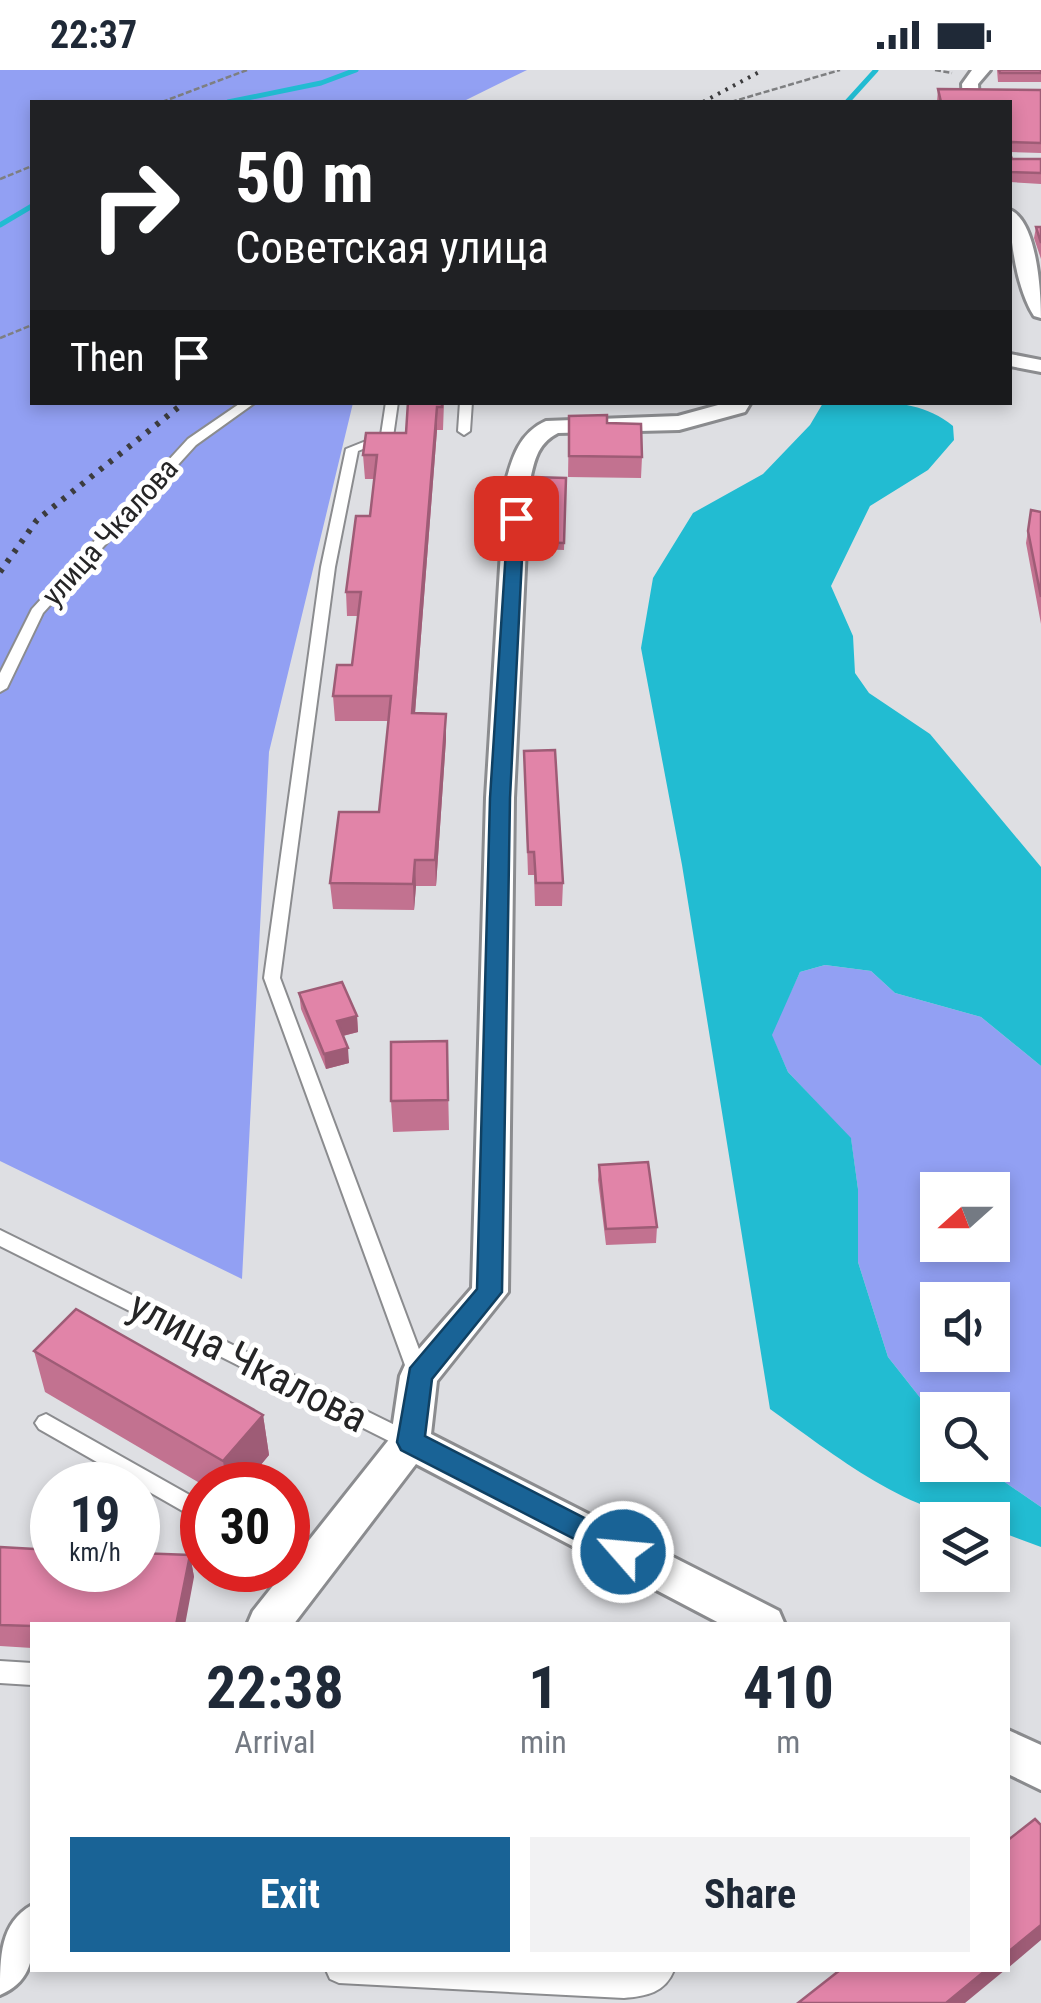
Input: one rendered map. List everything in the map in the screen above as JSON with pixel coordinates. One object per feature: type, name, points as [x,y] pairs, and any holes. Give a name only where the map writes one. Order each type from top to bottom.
[{"type":"street","points":[[975,94],[970,80],[982,70]]},
{"type":"street","points":[[1012,220],[1034,258],[1030,291],[1041,312]]},
{"type":"street","points":[[1012,360],[1041,366]]},
{"type":"street","points":[[310,1554],[410,1442],[419,1376],[490,1292],[500,798],[517,485],[526,448],[541,430],[554,426],[679,423],[738,405]]},
{"type":"street","name":"улица Чкалова","points":[[410,1442],[758,1622]]},
{"type":"street","points":[[270,1622],[285,1592]]},
{"type":"street","points":[[1010,1752],[1041,1768]]},
{"type":"street","points":[[0,1971],[30,1932]]},
{"type":"lane","name":"улица Чкалова","points":[[0,688],[37,612],[192,442],[246,405]]},
{"type":"lane","points":[[392,405],[387,437],[352,449],[328,567],[272,978],[419,1376]]},
{"type":"lane","points":[[464,431],[466,405]]},
{"type":"lane","name":"улица Чкалова","points":[[0,1237],[410,1442]]},
{"type":"lane","points":[[46,1423],[180,1500]]},
{"type":"lane","points":[[0,1672],[30,1674]]},
{"type":"lane","points":[[376,1972],[624,1985],[647,1983],[659,1972]]},
{"type":"path","points":[[167,100],[247,70]]},
{"type":"path","points":[[738,100],[840,70]]},
{"type":"path","points":[[0,179],[30,167]]},
{"type":"path","points":[[0,338],[30,326]]},
{"type":"shaded area","points":[[0,70],[527,70],[466,100],[30,100],[30,405],[353,405],[269,752],[242,1279],[0,1161]]},
{"type":"shaded area","points":[[822,405],[908,405],[939,416],[953,426],[954,440],[928,470],[870,506],[831,586],[853,636],[855,673],[869,693],[930,734],[1041,867],[1041,1066],[981,1017],[895,993],[871,971],[825,965],[800,972],[772,1035],[788,1072],[851,1138],[858,1189],[858,1262],[888,1357],[920,1397],[920,1482],[1005,1482],[1041,1507],[1041,1547],[1010,1535],[1010,1502],[920,1503],[875,1481],[770,1409],[682,865],[641,648],[653,578],[693,513],[763,474],[810,425]]},
{"type":"shaded area","points":[[825,965],[871,971],[895,993],[981,1017],[1041,1066],[1041,1507],[1005,1482],[1010,1482],[1010,1392],[920,1392],[920,1397],[888,1357],[858,1262],[858,1189],[851,1139],[788,1072],[771,1034],[800,972]]},
{"type":"building","points":[[999,70],[1041,70],[1041,73],[1000,73]]},
{"type":"building","points":[[938,89],[1041,90],[1041,143],[1012,142],[1012,100],[941,100]]},
{"type":"building","points":[[1012,159],[1041,159],[1041,173],[1012,172]]},
{"type":"building","points":[[408,405],[442,405],[437,407],[412,713],[446,714],[435,860],[415,860],[413,884],[330,883],[339,812],[379,812],[391,696],[333,696],[337,665],[352,665],[361,592],[346,592],[356,516],[370,516],[377,455],[363,455],[366,433],[406,433]]},
{"type":"building","points":[[607,415],[607,423],[641,424],[642,457],[569,456],[569,416]]},
{"type":"building","points":[[533,477],[566,478],[564,543],[530,542]]},
{"type":"building","points":[[1031,510],[1041,512],[1041,597],[1028,531]]},
{"type":"building","points":[[555,750],[563,883],[536,883],[534,852],[528,852],[524,751]]},
{"type":"building","points":[[342,982],[357,1016],[337,1021],[348,1048],[324,1054],[299,993]]},
{"type":"building","points":[[447,1041],[448,1100],[391,1101],[391,1042]]},
{"type":"building","points":[[648,1162],[657,1227],[606,1229],[599,1165]]},
{"type":"building","points":[[76,1309],[263,1415],[223,1461],[34,1351]]},
{"type":"building","points":[[0,1547],[30,1549],[30,1592],[160,1592],[160,1554],[180,1555],[183,1592],[177,1622],[30,1622],[30,1626],[0,1625]]},
{"type":"building","points":[[1035,1819],[1041,1825],[1041,1925],[1010,1950],[1010,1838]]},
{"type":"building","points":[[837,1972],[984,1972],[946,2003],[798,2003]]},
{"type":"waterway","points":[[238,100],[321,83],[356,70]]},
{"type":"waterway","points":[[849,100],[876,70]]},
{"type":"waterway","points":[[0,225],[30,207]]},
{"type":"railway","points":[[707,100],[763,70]]},
{"type":"railway","points":[[0,572],[37,520],[181,405]]},
{"type":"route","points":[[516,518],[500,798],[490,1292],[419,1376],[410,1442],[623,1552]]}]
